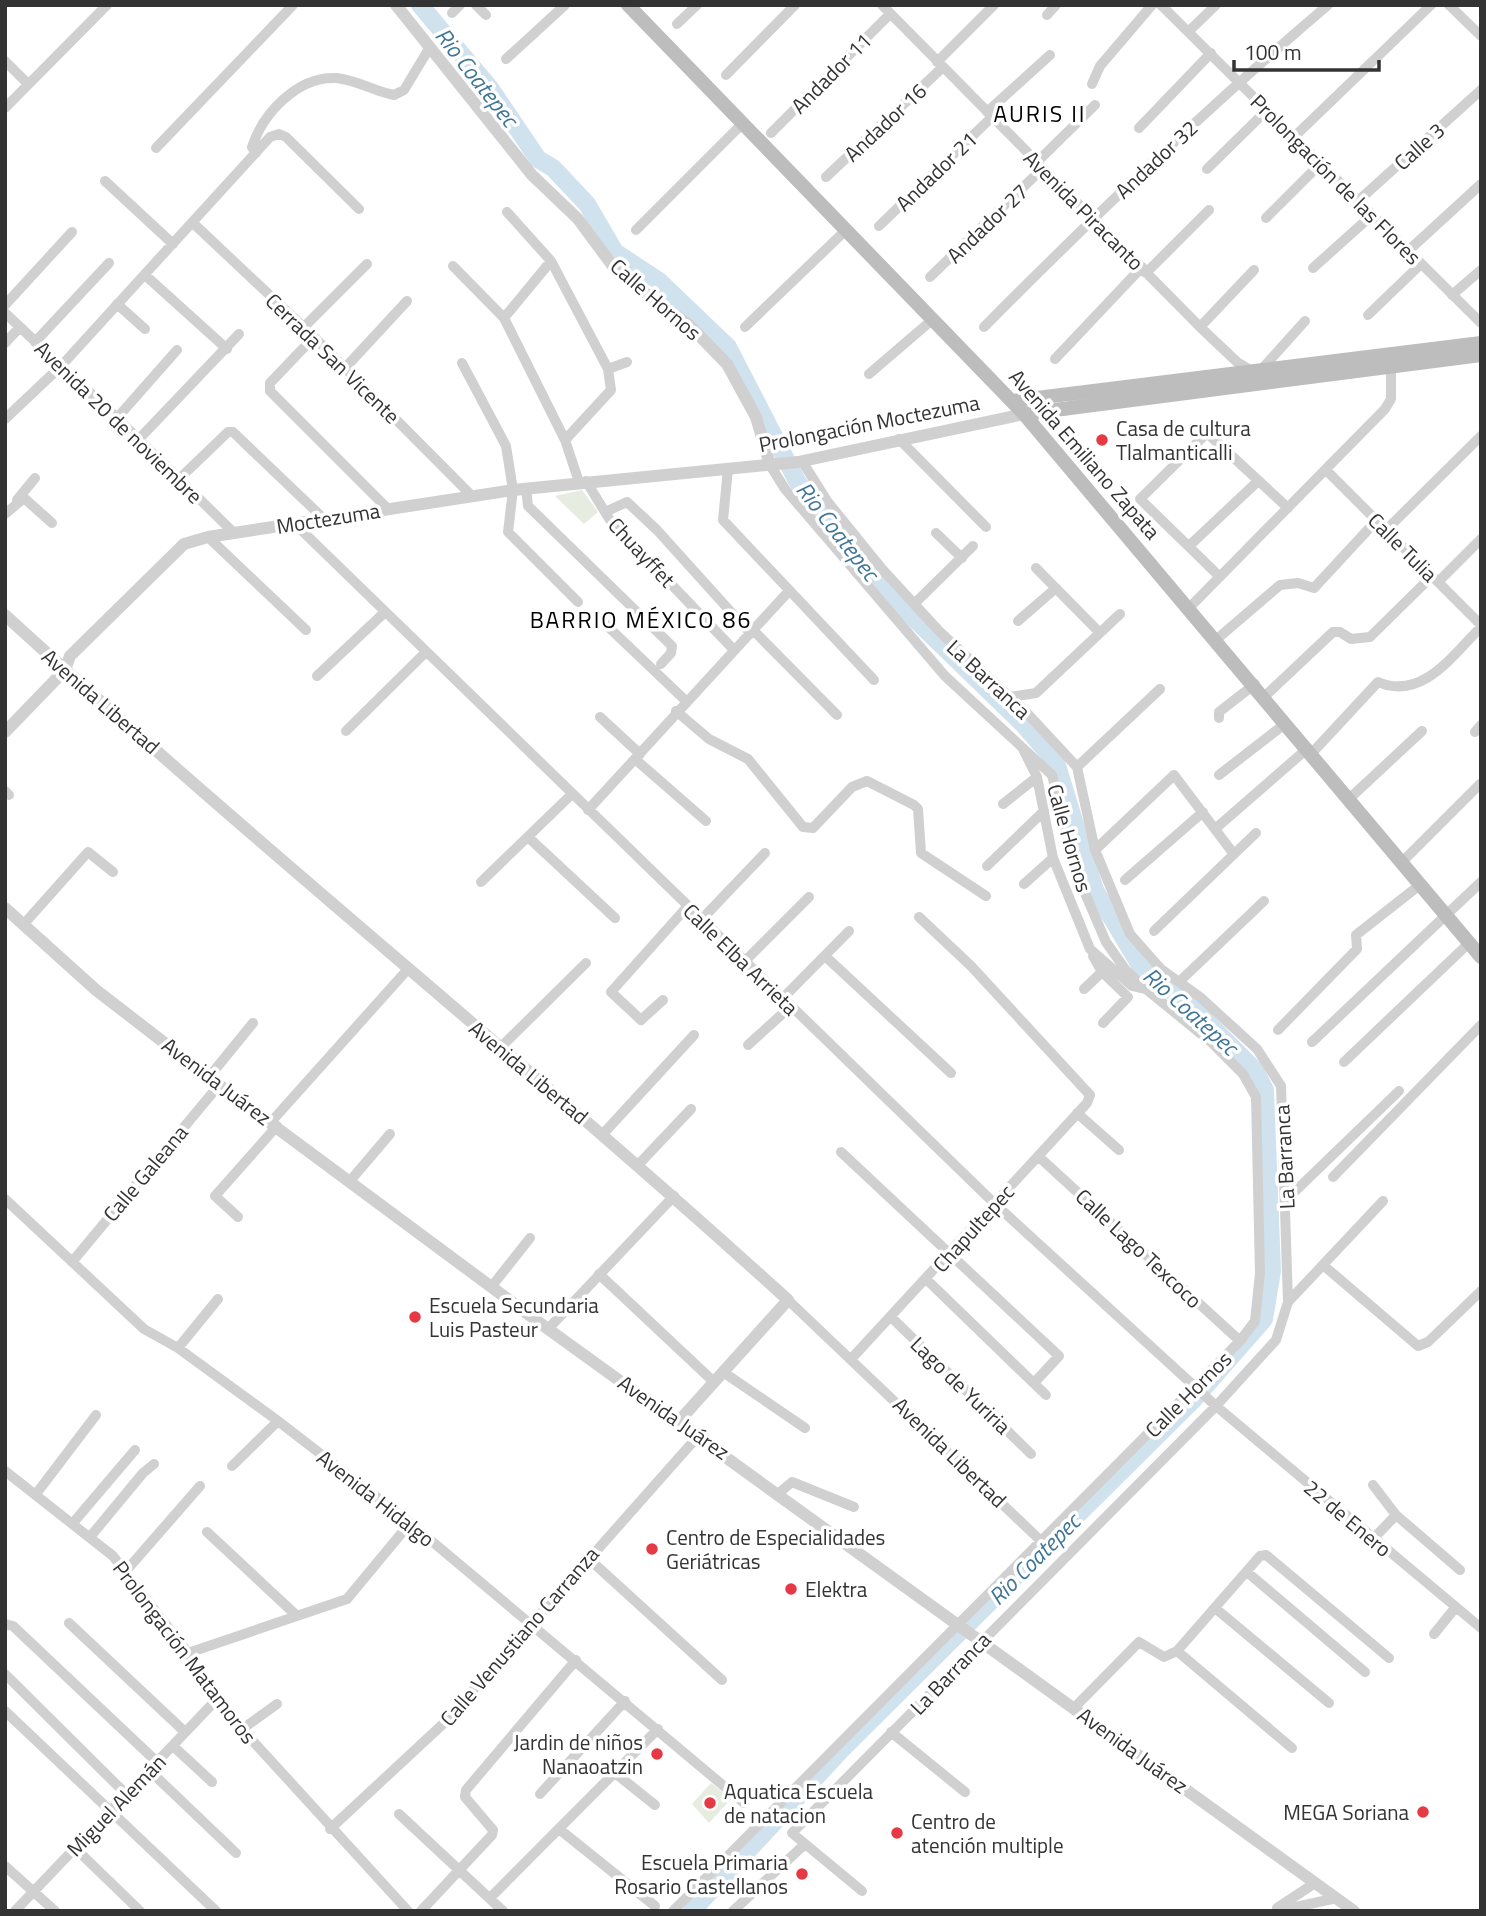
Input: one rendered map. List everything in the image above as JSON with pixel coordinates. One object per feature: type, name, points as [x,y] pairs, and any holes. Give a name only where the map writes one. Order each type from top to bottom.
[{"type":"main road","name":"Avenida Emiliano Zapata","points":[[628,5],[1024,414],[1255,684],[1481,957]]},
{"type":"main road","name":"Prolongación Moctezuma","points":[[1391,361],[1481,343]]},
{"type":"main road","name":"Prolongación Moctezuma","points":[[1012,401],[1391,361],[1481,355]]},
{"type":"main road","name":"Prolongación Moctezuma","points":[[1024,414],[1255,376]]},
{"type":"street","points":[[5,108],[107,5]]},
{"type":"street","points":[[156,148],[293,5]]},
{"type":"street","name":"Calle Hornos","points":[[396,5],[532,176],[578,219],[618,273],[689,325],[727,364],[756,417],[773,465],[785,489],[944,676],[1052,775],[1076,870],[1106,942],[1125,968],[1146,989],[1211,1042],[1243,1074],[1255,1097],[1260,1273],[1255,1321],[1196,1389],[673,1911]]},
{"type":"street","points":[[452,13],[460,5]]},
{"type":"street","points":[[476,5],[485,15]]},
{"type":"street","points":[[506,59],[565,5]]},
{"type":"street","points":[[677,24],[696,5]]},
{"type":"street","points":[[726,75],[795,5]]},
{"type":"street","name":"Andador 16","points":[[826,177],[940,64],[994,5]]},
{"type":"street","points":[[1047,15],[1056,5]]},
{"type":"street","points":[[1092,84],[1100,66],[1152,5]]},
{"type":"street","name":"Prolongación de las Flores","points":[[1161,5],[1452,295],[1478,316]]},
{"type":"street","points":[[1189,31],[1216,5]]},
{"type":"street","name":"Andador 32","points":[[984,327],[1092,218],[1239,81],[1328,5]]},
{"type":"street","points":[[1294,137],[1431,5]]},
{"type":"street","points":[[1449,5],[1479,31]]},
{"type":"street","name":"Avenida Piracanto","points":[[887,8],[1200,327],[1255,376]]},
{"type":"street","name":"Andador 11","points":[[771,133],[887,8]]},
{"type":"street","points":[[256,153],[252,147],[257,132],[294,90],[323,79],[337,78],[394,95],[404,90],[430,47]]},
{"type":"street","points":[[1139,128],[1211,53]]},
{"type":"street","name":"Andador 21","points":[[879,226],[1050,55]]},
{"type":"street","points":[[5,61],[28,83]]},
{"type":"street","name":"Calle 3","points":[[1358,201],[1481,90]]},
{"type":"street","name":"Andador 27","points":[[930,277],[1040,165],[1095,104]]},
{"type":"street","points":[[1207,169],[1267,110]]},
{"type":"street","points":[[636,230],[742,124]]},
{"type":"street","points":[[5,419],[62,365],[270,137],[279,134],[286,136],[359,209]]},
{"type":"street","points":[[1266,218],[1320,164]]},
{"type":"street","points":[[105,181],[173,244]]},
{"type":"street","points":[[1408,251],[1481,184]]},
{"type":"street","points":[[1055,359],[1144,270],[1209,211]]},
{"type":"street","points":[[507,212],[551,261],[608,369],[611,390],[565,440]]},
{"type":"street","points":[[1313,268],[1372,215]]},
{"type":"street","name":"Cerrada San Vicente","points":[[192,223],[304,327],[471,495]]},
{"type":"street","points":[[745,327],[845,230]]},
{"type":"street","points":[[5,305],[72,232]]},
{"type":"street","points":[[504,318],[551,261]]},
{"type":"street","points":[[35,342],[109,263]]},
{"type":"street","points":[[304,327],[367,264]]},
{"type":"street","points":[[1368,315],[1421,264]]},
{"type":"street","name":"Chuayffet","points":[[453,265],[504,318],[583,481],[605,512],[733,649]]},
{"type":"street","points":[[1200,327],[1254,270]]},
{"type":"street","points":[[1452,295],[1481,270]]},
{"type":"street","points":[[145,275],[227,349]]},
{"type":"street","points":[[345,368],[407,301]]},
{"type":"street","points":[[117,303],[145,329]]},
{"type":"street","name":"Avenida 20 de noviembre","points":[[5,313],[233,532]]},
{"type":"street","points":[[869,374],[932,320]]},
{"type":"street","points":[[1255,376],[1305,321]]},
{"type":"street","points":[[5,343],[20,327]]},
{"type":"street","points":[[139,439],[239,334]]},
{"type":"street","points":[[314,337],[270,383],[270,391],[388,509]]},
{"type":"street","points":[[117,418],[177,350]]},
{"type":"street","points":[[1190,607],[1326,470],[1391,399],[1391,361]]},
{"type":"street","points":[[608,369],[627,362]]},
{"type":"street","points":[[462,363],[506,446],[519,489],[528,506],[672,646],[671,653],[661,664]]},
{"type":"street","name":"Prolongación Moctezuma","points":[[471,495],[583,481],[773,465],[1024,414]]},
{"type":"street","points":[[179,479],[228,432],[233,432],[324,519]]},
{"type":"street","points":[[1220,577],[1140,499],[1207,433],[1288,508]]},
{"type":"street","points":[[1386,530],[1481,436]]},
{"type":"street","points":[[899,439],[986,527]]},
{"type":"street","name":"La Barranca","points":[[800,461],[827,501],[914,604],[978,671],[1010,697],[1077,767],[1095,850],[1130,934],[1161,969],[1257,1049],[1280,1086],[1289,1302],[1276,1340],[1215,1405],[977,1638],[891,1732],[792,1833],[806,1844]]},
{"type":"street","points":[[728,469],[723,520],[788,592],[874,680]]},
{"type":"street","name":"Calle Tulia","points":[[1326,470],[1481,626]]},
{"type":"street","points":[[5,514],[34,478]]},
{"type":"street","points":[[1189,546],[1257,482]]},
{"type":"street","points":[[519,489],[508,532],[578,601]]},
{"type":"street","name":"Moctezuma","points":[[65,670],[70,656],[184,544],[233,532],[471,495]]},
{"type":"street","points":[[5,514],[24,498],[52,523]]},
{"type":"street","points":[[605,512],[627,502],[657,530],[750,631],[837,715]]},
{"type":"street","points":[[1217,639],[1280,585],[1298,583],[1314,588],[1376,521]]},
{"type":"street","name":"Calle Elba Arrieta","points":[[294,523],[995,1204],[1196,1389]]},
{"type":"street","points":[[936,533],[962,558]]},
{"type":"street","points":[[208,537],[306,630]]},
{"type":"street","points":[[1265,696],[1333,632],[1340,632],[1350,639],[1370,637],[1481,539]]},
{"type":"street","points":[[914,604],[973,547]]},
{"type":"street","points":[[1036,568],[1100,633]]},
{"type":"street","points":[[1018,621],[1056,588]]},
{"type":"street","points":[[588,810],[788,592]]},
{"type":"street","points":[[317,676],[385,612]]},
{"type":"street","points":[[1010,697],[1036,693],[1120,614]]},
{"type":"street","name":"Avenida Libertad","points":[[5,615],[408,969],[674,1196],[852,1358],[1041,1541]]},
{"type":"street","points":[[601,620],[686,701]]},
{"type":"street","points":[[1215,829],[1310,750],[1378,682],[1392,688],[1427,681],[1481,626]]},
{"type":"street","points":[[346,731],[426,652]]},
{"type":"street","points":[[5,732],[65,670]]},
{"type":"street","points":[[1219,718],[1219,712],[1255,684]]},
{"type":"street","points":[[1077,767],[1160,689]]},
{"type":"street","points":[[676,711],[709,738],[748,759],[803,827],[813,828],[852,787],[867,781],[914,805],[918,809],[921,853],[986,896]]},
{"type":"street","points":[[600,717],[706,821]]},
{"type":"street","points":[[1219,775],[1286,723]]},
{"type":"street","points":[[1350,798],[1422,731]]},
{"type":"street","points":[[1020,744],[1037,776],[1053,859],[1090,949],[1102,972],[1128,997],[1103,1023]]},
{"type":"street","points":[[1095,850],[1174,775],[1233,853]]},
{"type":"street","points":[[1003,804],[1037,776]]},
{"type":"street","points":[[1402,862],[1480,784]]},
{"type":"street","points":[[481,882],[572,794]]},
{"type":"street","points":[[987,866],[1044,811]]},
{"type":"street","points":[[1125,880],[1203,812]]},
{"type":"street","points":[[1154,931],[1256,833]]},
{"type":"street","points":[[528,837],[615,918]]},
{"type":"street","points":[[23,925],[88,852],[113,872]]},
{"type":"street","points":[[701,920],[765,853]]},
{"type":"street","points":[[1024,884],[1053,859]]},
{"type":"street","points":[[1312,1042],[1481,882]]},
{"type":"street","points":[[1278,1030],[1357,949],[1356,935],[1421,884]]},
{"type":"street","points":[[744,962],[809,897]]},
{"type":"street","points":[[1179,982],[1264,901]]},
{"type":"street","points":[[663,1000],[641,1020],[611,992],[687,906]]},
{"type":"street","name":"Avenida Juárez","points":[[5,908],[96,990],[214,1081],[548,1329],[679,1420],[1354,1911]]},
{"type":"street","name":"Chapultepec","points":[[852,1358],[995,1204],[1090,1095],[971,966],[919,917]]},
{"type":"street","points":[[748,1045],[849,931]]},
{"type":"street","points":[[1344,1062],[1469,943]]},
{"type":"street","points":[[1090,949],[1132,986],[1146,989]]},
{"type":"street","points":[[825,956],[951,1073]]},
{"type":"street","points":[[500,1048],[586,963]]},
{"type":"street","points":[[238,1217],[215,1196],[408,969]]},
{"type":"street","points":[[1084,989],[1102,972]]},
{"type":"street","name":"Calle Galeana","points":[[72,1262],[214,1081],[253,1023]]},
{"type":"street","points":[[1333,1177],[1481,1025]]},
{"type":"street","points":[[602,1135],[694,1035]]},
{"type":"street","points":[[1286,1200],[1399,1091]]},
{"type":"street","points":[[638,1166],[691,1109]]},
{"type":"street","points":[[1077,1113],[1119,1150]]},
{"type":"street","points":[[350,1181],[390,1134]]},
{"type":"street","points":[[841,1152],[1059,1356],[1034,1383]]},
{"type":"street","name":"Calle Lago Texcoco","points":[[1038,1156],[1240,1341]]},
{"type":"street","points":[[548,1329],[674,1196]]},
{"type":"street","name":"Avenida Hidalgo","points":[[5,1199],[144,1329],[178,1348],[410,1523],[744,1803]]},
{"type":"street","points":[[1289,1302],[1383,1201]]},
{"type":"street","points":[[492,1286],[530,1238]]},
{"type":"street","points":[[1323,1265],[1418,1346],[1428,1342],[1481,1291]]},
{"type":"street","points":[[599,1275],[714,1382]]},
{"type":"street","points":[[926,1279],[1046,1395]]},
{"type":"street","points":[[178,1348],[218,1298]]},
{"type":"street","points":[[679,1420],[788,1300]]},
{"type":"street","name":"Lago de Yuriria","points":[[891,1317],[1031,1454]]},
{"type":"street","points":[[723,1371],[805,1428]]},
{"type":"street","name":"22 de Enero","points":[[1196,1389],[1481,1628]]},
{"type":"street","points":[[36,1494],[96,1415]]},
{"type":"street","points":[[232,1466],[278,1421]]},
{"type":"street","name":"Calle Venustiano Carranza","points":[[330,1829],[443,1724],[699,1435]]},
{"type":"street","points":[[72,1523],[135,1450]]},
{"type":"street","points":[[90,1537],[143,1473],[155,1464]]},
{"type":"street","name":"Prolongación Matamoros","points":[[5,1471],[113,1556],[188,1653],[217,1699],[241,1730],[408,1911]]},
{"type":"street","points":[[779,1493],[792,1482],[854,1507]]},
{"type":"street","points":[[1373,1485],[1396,1515],[1460,1570]]},
{"type":"street","points":[[125,1572],[200,1486]]},
{"type":"street","points":[[1373,1539],[1396,1515]]},
{"type":"street","points":[[188,1653],[347,1599],[410,1523]]},
{"type":"street","points":[[207,1532],[296,1615]]},
{"type":"street","points":[[1075,1707],[1139,1642],[1164,1657],[1177,1651],[1261,1556],[1272,1557],[1389,1658]]},
{"type":"street","points":[[588,1558],[722,1679]]},
{"type":"street","points":[[1247,1572],[1365,1672]]},
{"type":"street","points":[[1215,1608],[1329,1703]]},
{"type":"street","points":[[1434,1633],[1455,1608]]},
{"type":"street","points":[[69,1623],[185,1732]]},
{"type":"street","points":[[9,1625],[153,1766],[236,1853]]},
{"type":"street","points":[[1177,1651],[1292,1748]]},
{"type":"street","points":[[421,1911],[492,1835],[493,1829],[465,1797],[466,1790],[576,1660]]},
{"type":"street","points":[[5,1674],[126,1794]]},
{"type":"street","name":"Miguel Alemán","points":[[15,1911],[217,1699]]},
{"type":"street","points":[[540,1794],[625,1701]]},
{"type":"street","points":[[241,1730],[278,1704]]},
{"type":"street","points":[[5,1711],[216,1911]]},
{"type":"street","points":[[490,1898],[658,1729]]},
{"type":"street","points":[[891,1732],[965,1792]]},
{"type":"street","points":[[173,1746],[212,1782]]},
{"type":"street","points":[[615,1773],[655,1805]]},
{"type":"street","points":[[400,1814],[503,1911]]},
{"type":"street","points":[[559,1829],[655,1906]]},
{"type":"street","points":[[733,1911],[806,1844],[862,1891]]},
{"type":"street","points":[[75,1848],[140,1911]]},
{"type":"street","points":[[5,1866],[55,1911]]},
{"type":"street","points":[[1274,1911],[1315,1883]]},
{"type":"street","points":[[1274,1911],[1337,1898]]},
{"type":"shaded area","points":[[582,490],[598,512],[584,524],[555,496]]},
{"type":"shaded area","name":"Aquatica Escuela de natacion","points":[[711,1783],[731,1799],[709,1823],[692,1804]]},
{"type":"waterway","name":"Rio Coatepec","points":[[420,5],[490,88],[538,159],[553,168],[587,204],[615,252],[659,281],[728,347],[797,481],[857,563],[1022,723],[1056,762],[1095,890],[1141,967],[1189,1004],[1255,1070],[1265,1090],[1272,1271],[1264,1319],[1193,1400],[844,1747],[692,1911]]},
{"type":"place","name":"Casa de cultura Tlalmanticalli","points":[[1102,440]]},
{"type":"place","name":"Escuela Secundaria Luis Pasteur","points":[[415,1317]]},
{"type":"place","name":"Centro de Especialidades Geriátricas","points":[[652,1549]]},
{"type":"place","name":"Elektra","points":[[791,1589]]},
{"type":"place","name":"Jardin de niños Nanaoatzin","points":[[657,1754]]},
{"type":"place","name":"Aquatica Escuela de natacion","points":[[710,1803]]},
{"type":"place","name":"MEGA Soriana","points":[[1423,1812]]},
{"type":"place","name":"Centro de atención multiple","points":[[897,1833]]},
{"type":"place","name":"Escuela Primaria Rosario Castellanos","points":[[802,1874]]},
{"type":"district","name":"AURIS II","points":[[1040,113]]},
{"type":"district","name":"BARRIO MÉXICO 86","points":[[641,619]]}]
